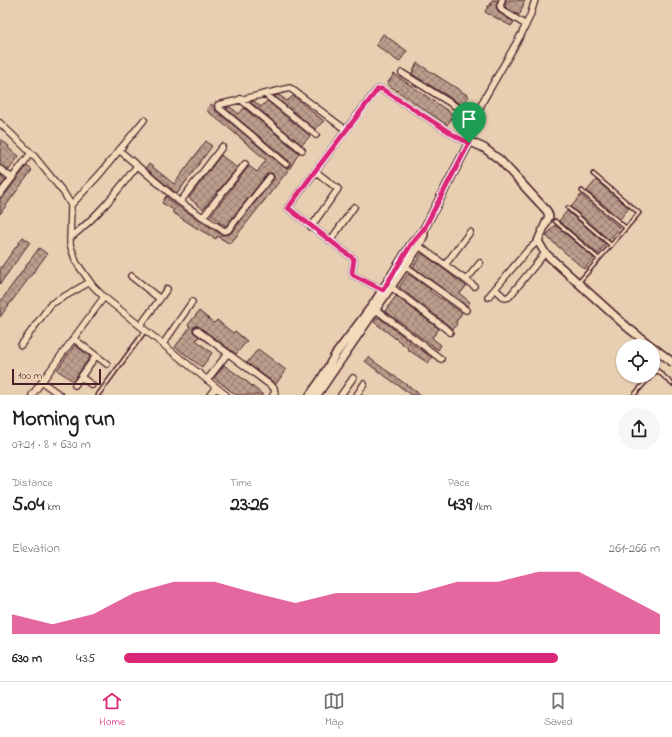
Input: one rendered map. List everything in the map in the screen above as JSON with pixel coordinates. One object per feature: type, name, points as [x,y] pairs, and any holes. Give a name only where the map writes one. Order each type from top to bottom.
[{"type":"street","points":[[502,0],[500,6],[502,10],[526,25]]},
{"type":"street","points":[[310,395],[335,355],[383,290],[412,243],[424,229],[470,143],[470,131],[483,101],[526,25],[535,0]]},
{"type":"street","points":[[402,73],[476,119]]},
{"type":"street","points":[[286,164],[218,107],[218,105],[287,88],[292,89],[346,130]]},
{"type":"street","points":[[383,290],[353,275],[354,259],[288,208],[378,89],[382,89],[457,137],[488,150],[500,160],[547,211],[549,216],[538,241],[488,297]]},
{"type":"street","points":[[265,94],[316,135]]},
{"type":"street","points":[[240,100],[302,150]]},
{"type":"street","points":[[71,205],[99,175],[144,120]]},
{"type":"street","points":[[0,123],[31,153],[64,193],[71,205],[70,244],[76,262],[90,282],[104,297],[226,395]]},
{"type":"street","points":[[180,202],[222,147]]},
{"type":"street","points":[[119,150],[180,202],[224,231],[228,230],[270,177]]},
{"type":"street","points":[[0,194],[31,153]]},
{"type":"street","points":[[203,217],[245,164]]},
{"type":"street","points":[[70,238],[88,224],[108,203],[137,166]]},
{"type":"street","points":[[0,169],[12,178]]},
{"type":"street","points":[[311,226],[338,189],[315,171]]},
{"type":"street","points":[[330,241],[354,207]]},
{"type":"street","points":[[317,395],[419,246],[424,235],[424,229]]},
{"type":"street","points":[[445,265],[470,232]]},
{"type":"street","points":[[538,241],[545,253],[642,339]]},
{"type":"street","points":[[419,246],[474,286]]},
{"type":"street","points":[[495,289],[505,298],[508,297],[545,253]]},
{"type":"street","points":[[466,280],[480,263]]},
{"type":"street","points":[[405,266],[466,310]]},
{"type":"street","points":[[131,276],[160,299]]},
{"type":"street","points":[[21,345],[51,304],[90,282]]},
{"type":"street","points":[[391,287],[450,332]]},
{"type":"street","points":[[140,326],[167,289]]},
{"type":"street","points":[[32,395],[104,297]]},
{"type":"street","points":[[163,344],[192,302]]},
{"type":"street","points":[[375,310],[441,359]]},
{"type":"street","points":[[197,330],[274,388],[275,393],[273,395]]},
{"type":"street","points":[[74,339],[107,364]]},
{"type":"street","points":[[207,380],[228,353]]},
{"type":"street","points":[[660,353],[672,362]]},
{"type":"street","points":[[75,385],[96,356]]},
{"type":"street","points":[[81,377],[92,385]]},
{"type":"street","points":[[341,395],[353,378]]},
{"type":"street","points":[[42,382],[60,395]]},
{"type":"street","points":[[357,395],[364,384]]},
{"type":"street","points":[[210,395],[216,387]]},
{"type":"lane","points":[[579,283],[639,213],[593,174]]},
{"type":"lane","points":[[582,191],[626,228]]},
{"type":"lane","points":[[568,208],[611,245]]},
{"type":"lane","points":[[555,221],[600,258]]},
{"type":"lane","points":[[98,395],[145,330]]},
{"type":"lane","points":[[660,374],[672,384]]},
{"type":"lane","points":[[634,395],[645,383]]},
{"type":"building","points":[[492,0],[498,0],[496,5],[498,12],[514,22],[511,26],[485,12],[488,6],[490,6]]},
{"type":"building","points":[[506,0],[525,0],[520,14],[518,15],[505,7]]},
{"type":"building","points":[[383,34],[407,51],[399,62],[376,45]]},
{"type":"building","points":[[417,63],[469,96],[462,105],[412,74]]},
{"type":"building","points":[[394,74],[454,115],[447,125],[387,84]]},
{"type":"building","points":[[279,95],[287,101],[293,96],[324,121],[315,129],[274,96]]},
{"type":"building","points":[[254,101],[261,107],[267,101],[310,136],[302,145],[250,102]]},
{"type":"building","points":[[211,104],[214,106],[215,110],[284,167],[287,168],[289,166],[289,161],[225,108],[230,107],[239,114],[244,108],[299,153],[290,168],[230,244],[217,236],[216,239],[195,227],[172,212],[174,210],[162,203],[166,196],[173,203],[222,235],[225,235],[231,233],[274,179],[272,173],[267,174],[226,226],[218,222],[219,221],[211,215],[249,166],[257,172],[266,160],[206,110]]},
{"type":"building","points":[[0,139],[9,146],[8,148],[19,156],[9,170],[0,165]]},
{"type":"building","points":[[206,141],[212,146],[177,194],[146,168],[149,164],[174,184]]},
{"type":"building","points":[[221,155],[237,168],[203,209],[189,198]]},
{"type":"building","points":[[27,166],[32,170],[0,214],[0,198],[3,197]]},
{"type":"building","points":[[0,174],[6,180],[0,187]]},
{"type":"building","points":[[596,180],[629,208],[620,219],[587,191]]},
{"type":"building","points":[[581,195],[620,228],[609,240],[571,207]]},
{"type":"building","points":[[567,211],[606,244],[598,254],[559,221]]},
{"type":"building","points":[[555,225],[594,258],[584,269],[546,236]]},
{"type":"building","points":[[23,237],[30,242],[0,284],[0,269]]},
{"type":"building","points":[[39,248],[47,254],[0,317],[0,302]]},
{"type":"building","points":[[422,253],[466,286],[460,294],[470,302],[467,306],[413,267]]},
{"type":"building","points":[[408,274],[462,313],[453,329],[399,287]]},
{"type":"building","points":[[396,296],[439,329],[432,338],[441,345],[438,350],[385,311]]},
{"type":"building","points":[[199,311],[214,323],[217,320],[233,333],[235,331],[247,341],[236,354],[198,326],[195,326],[193,329],[193,332],[199,337],[196,340],[212,353],[202,367],[175,347],[190,327],[188,325]]},
{"type":"building","points":[[378,317],[410,341],[409,342],[432,357],[428,363],[407,349],[408,348],[374,322]]},
{"type":"building","points":[[75,345],[90,357],[73,381],[57,370]]},
{"type":"building","points":[[258,349],[286,370],[276,384],[247,363]]},
{"type":"building","points":[[368,357],[421,395],[412,395],[375,369],[365,361]]},
{"type":"building","points":[[224,365],[263,395],[236,395],[214,378]]},
{"type":"route","points":[[378,89],[382,89],[457,137],[469,143],[424,229],[412,243],[383,290],[353,275],[354,259],[288,208],[378,89]]}]
